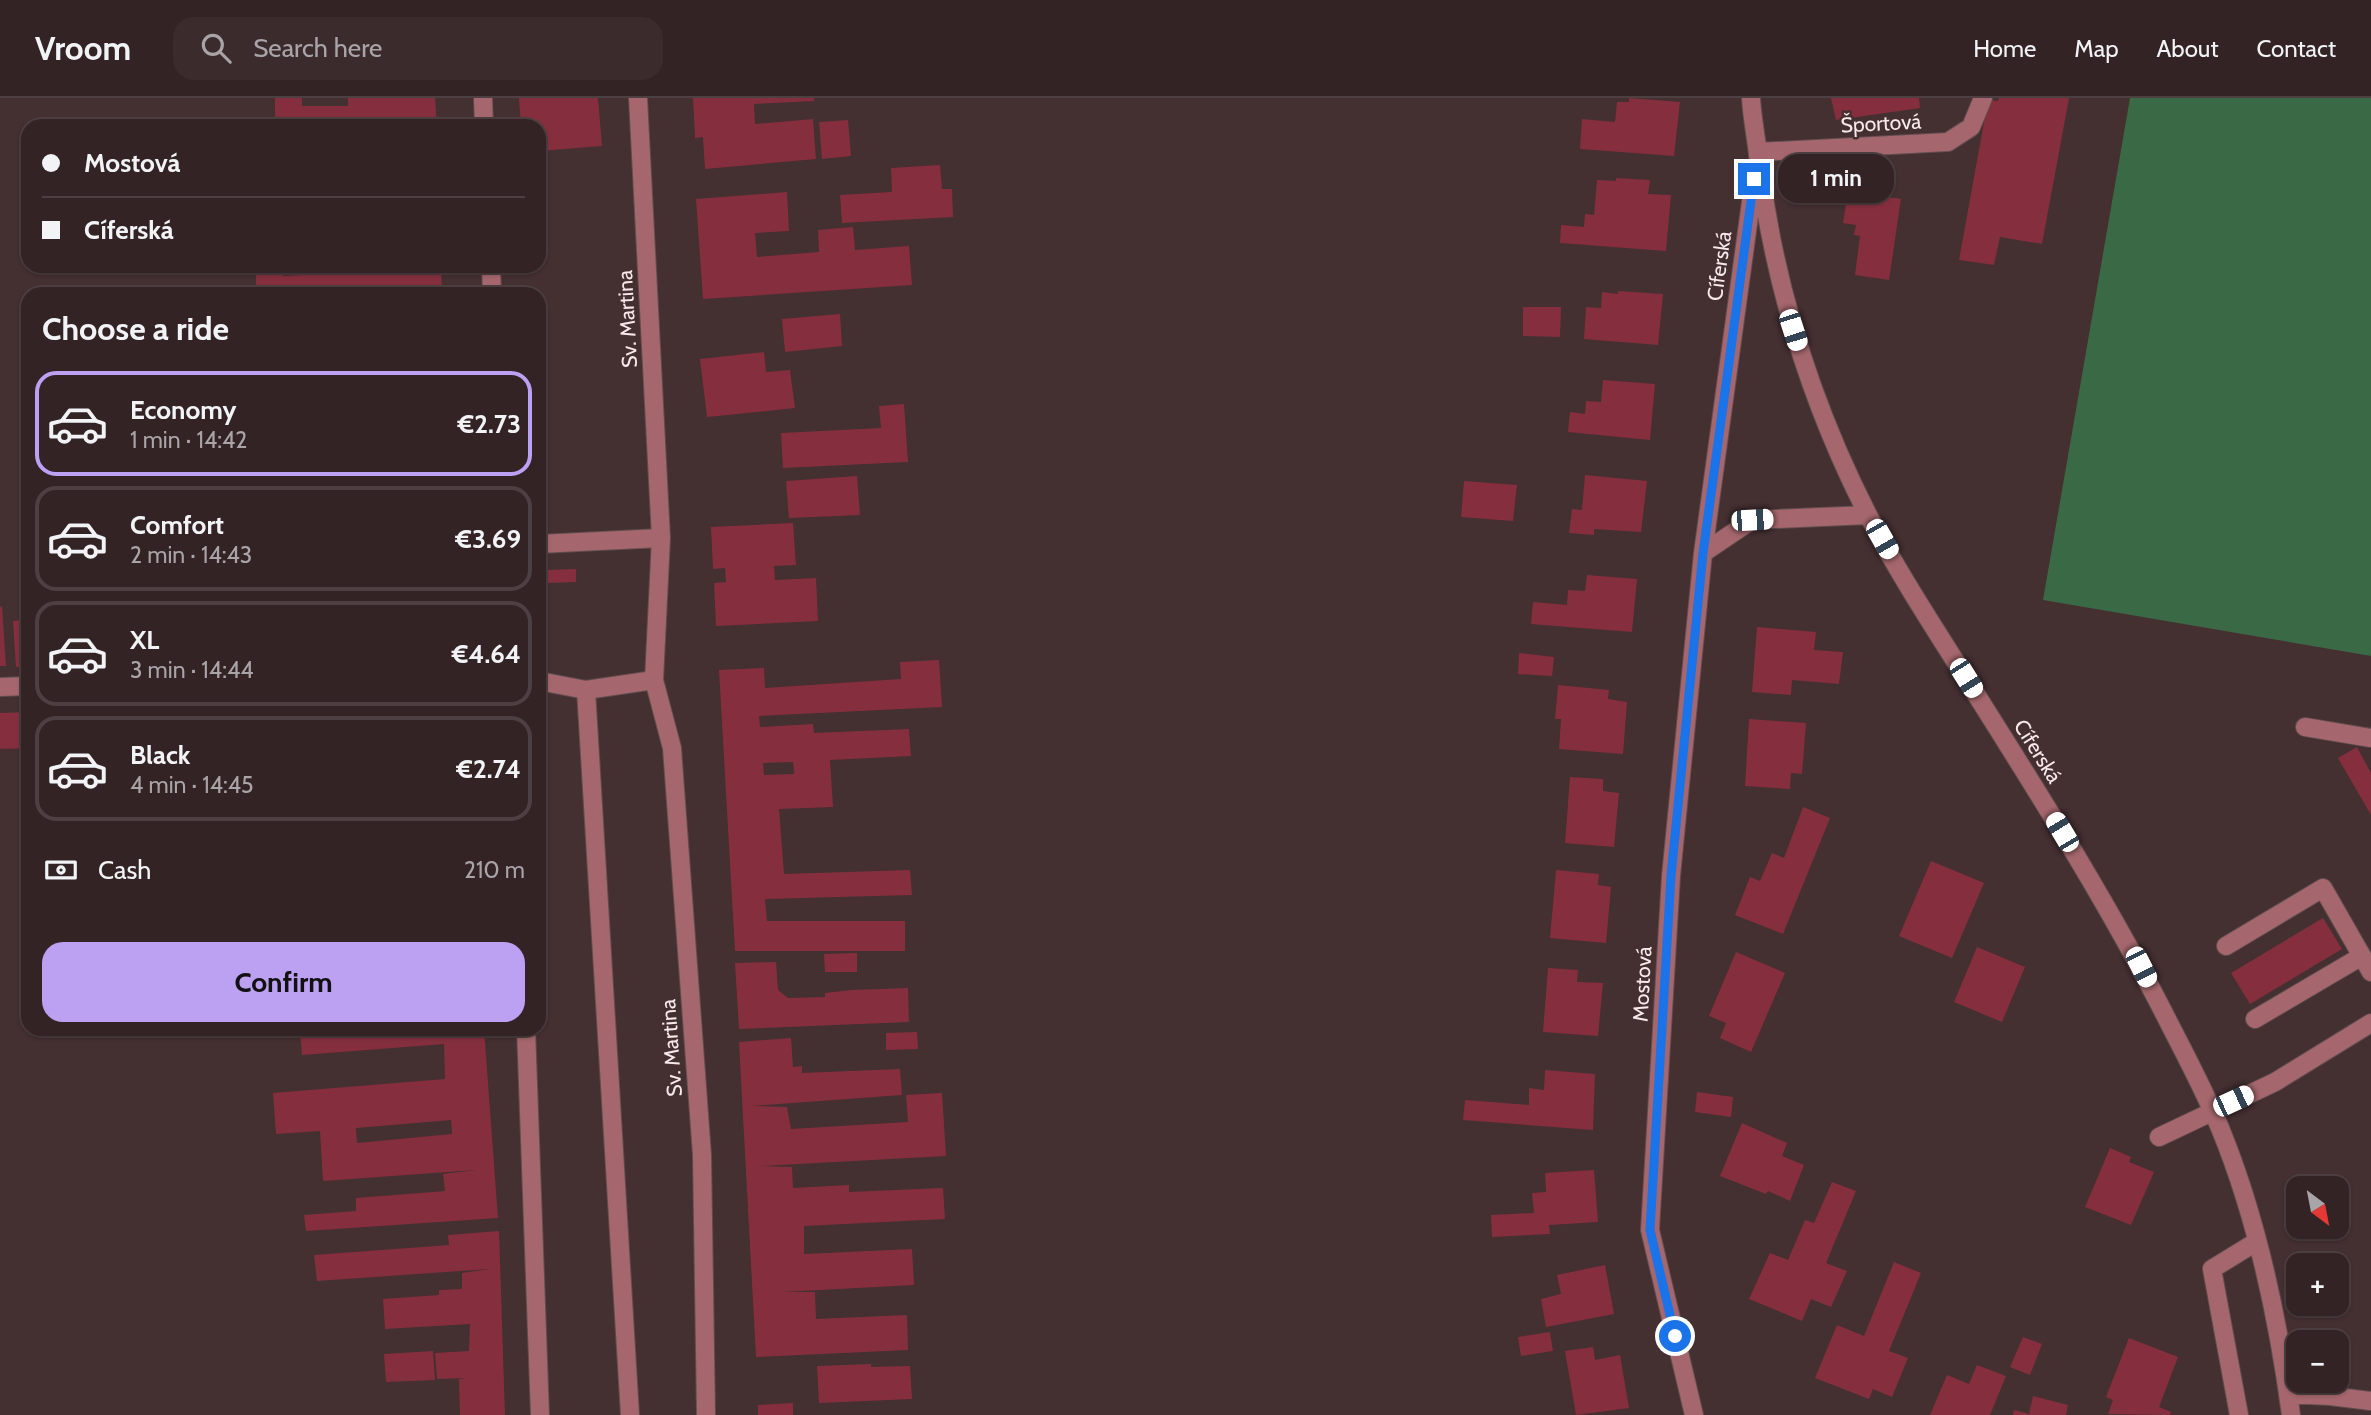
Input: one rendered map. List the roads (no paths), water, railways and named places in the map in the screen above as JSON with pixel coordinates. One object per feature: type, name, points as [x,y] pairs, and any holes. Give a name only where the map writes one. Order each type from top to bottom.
[{"type":"street","points":[[483,98],[484,119]]},
{"type":"street","name":"Sv. Martina","points":[[638,98],[662,538],[653,680],[672,748],[702,1155],[706,1415]]},
{"type":"street","name":"Cíferská","points":[[1751,98],[1767,223],[1793,330],[1824,421],[1868,515],[1923,610],[2037,791],[2141,967],[2212,1111],[2256,1242],[2278,1336],[2291,1415]]},
{"type":"street","name":"Športová","points":[[1758,152],[1948,142],[1971,127],[1983,98]]},
{"type":"street","name":"Cíferská","points":[[1703,553],[1758,152]]},
{"type":"street","points":[[1703,553],[1752,520],[1868,515]]},
{"type":"street","points":[[546,544],[662,538]]},
{"type":"street","name":"Mostová","points":[[1694,1415],[1650,1230],[1671,876],[1703,553]]},
{"type":"street","points":[[546,682],[586,690],[653,680]]},
{"type":"street","points":[[0,687],[21,686]]},
{"type":"street","points":[[586,690],[630,1415]]},
{"type":"street","points":[[2305,727],[2371,738]]},
{"type":"street","points":[[2226,946],[2323,888],[2371,972]]},
{"type":"street","points":[[2255,1019],[2362,956]]},
{"type":"street","points":[[2159,1137],[2275,1082],[2371,1023]]},
{"type":"street","points":[[526,1036],[540,1415]]},
{"type":"street","points":[[2239,1415],[2212,1269],[2256,1242]]},
{"type":"street","points":[[2288,1394],[2371,1401]]}]
